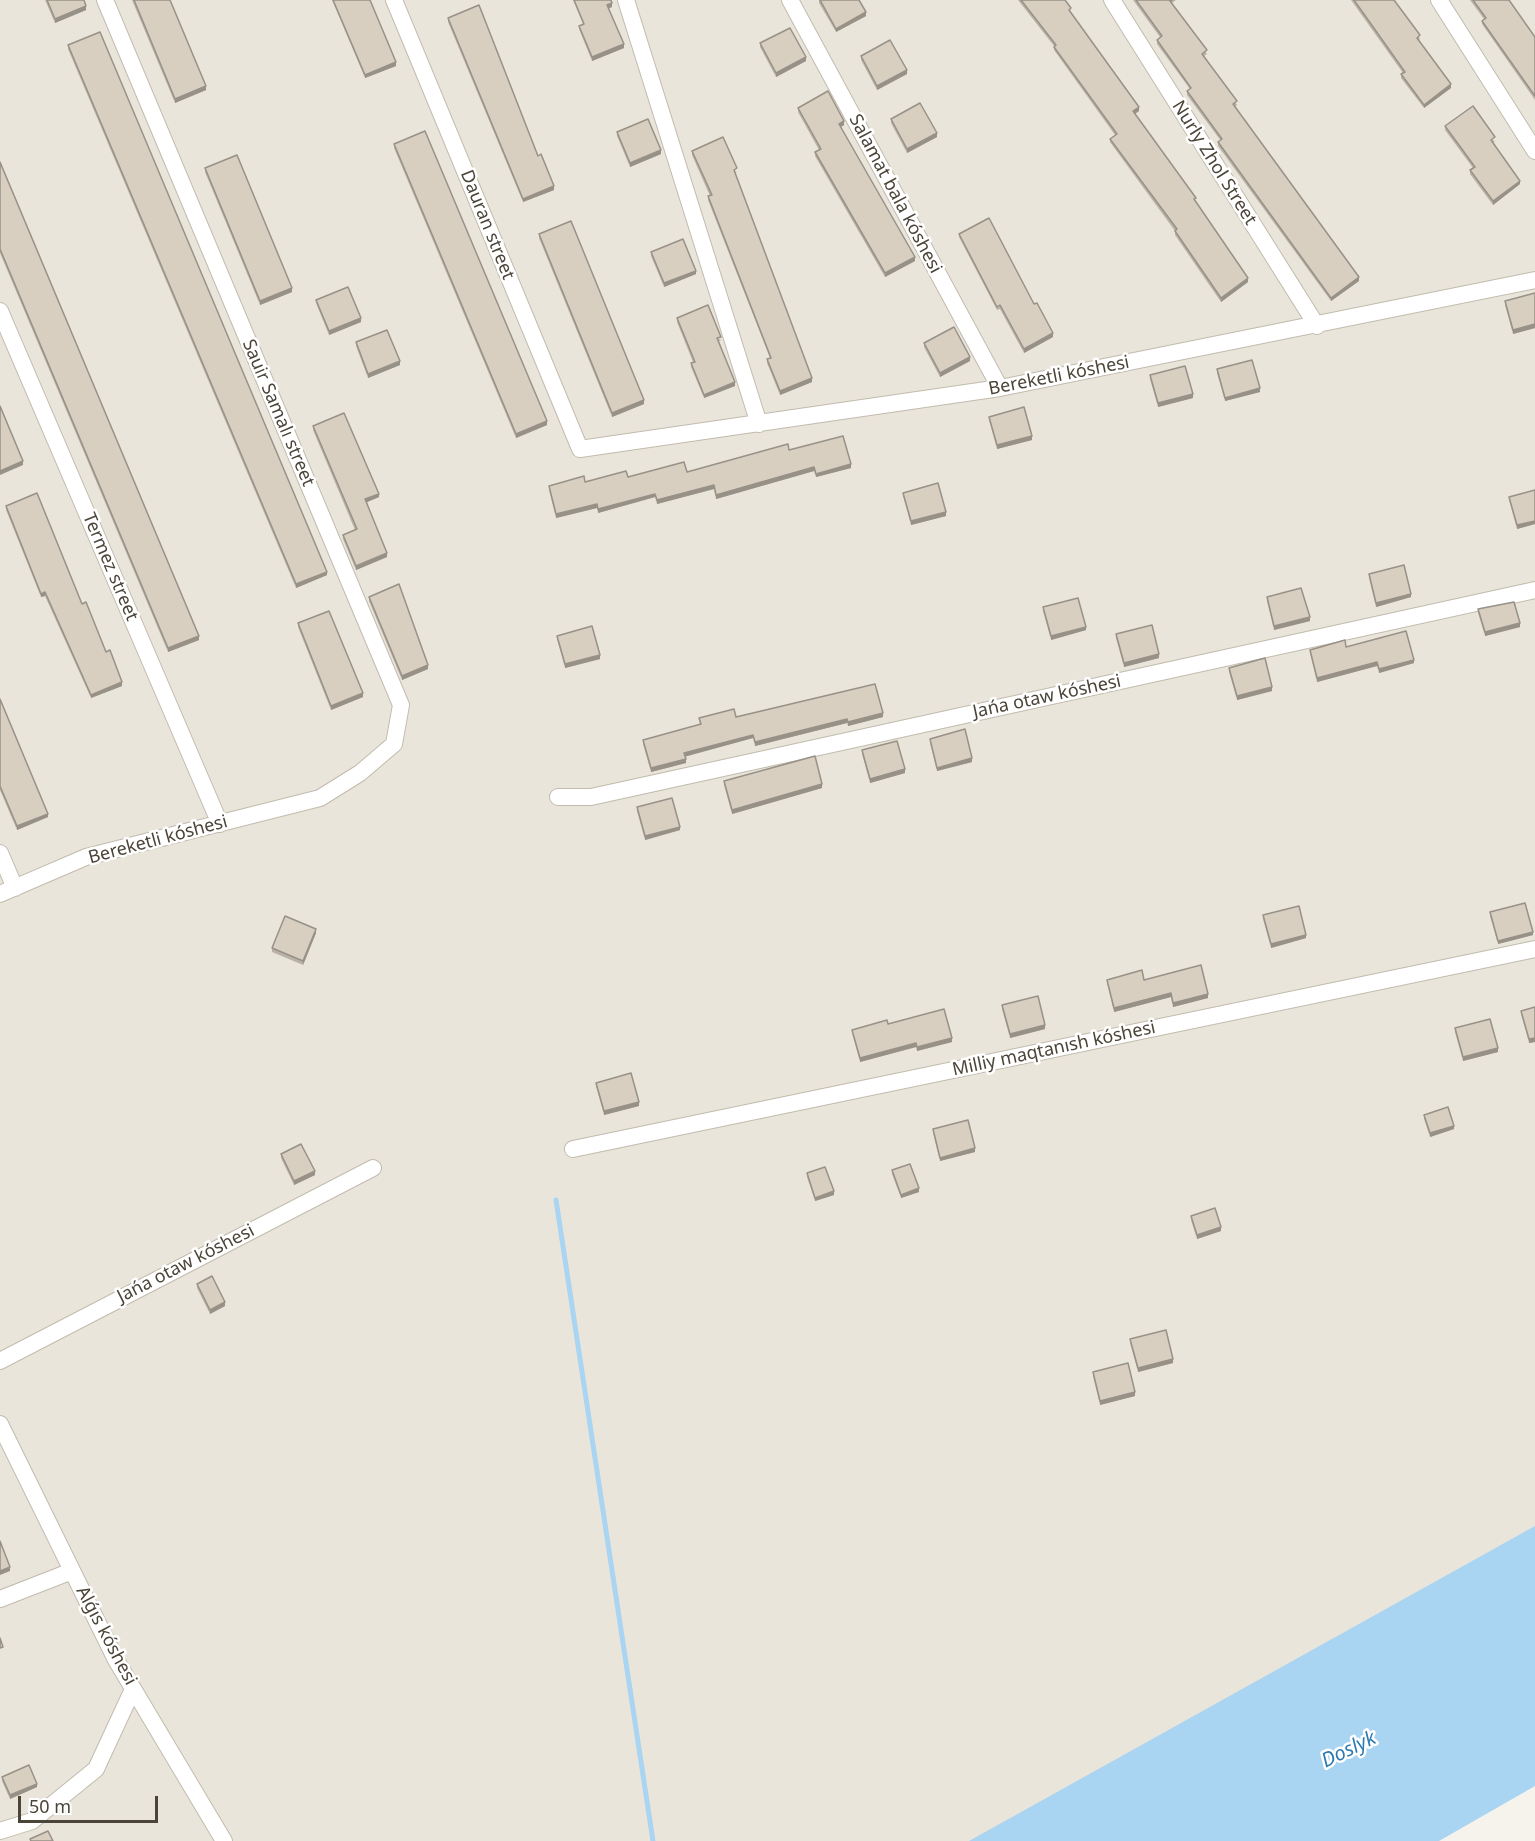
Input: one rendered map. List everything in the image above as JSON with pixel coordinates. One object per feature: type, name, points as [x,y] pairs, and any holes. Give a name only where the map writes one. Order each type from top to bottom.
[{"type":"street","name":"Sauir Samalı street","points":[[105,0],[400,705],[394,744],[360,773],[320,798]]},
{"type":"street","name":"Dauran street","points":[[394,0],[580,449]]},
{"type":"street","points":[[626,0],[759,424]]},
{"type":"street","name":"Salamat bala kóshesi","points":[[790,0],[1000,388]]},
{"type":"street","name":"Nurly Zhol Street","points":[[1112,0],[1317,326]]},
{"type":"street","points":[[1439,0],[1535,151]]},
{"type":"street","name":"Bereketli kóshesi","points":[[580,449],[1000,388],[1317,326],[1535,280]]},
{"type":"street","name":"Termez street","points":[[0,310],[220,824]]},
{"type":"street","name":"Jańa otaw kóshesi","points":[[558,796],[591,797],[1535,590]]},
{"type":"street","name":"Bereketli kóshesi","points":[[8,891],[86,857],[320,798]]},
{"type":"street","points":[[0,853],[8,891]]},
{"type":"street","name":"Milliy maqtanısh kóshesi","points":[[573,1149],[1535,948]]},
{"type":"street","name":"Jańa otaw kóshesi","points":[[0,1361],[373,1168]]},
{"type":"street","name":"Alǵıs kóshesi","points":[[0,1424],[116,1660],[224,1841]]},
{"type":"street","points":[[0,1599],[72,1571]]},
{"type":"street","points":[[0,1831],[32,1821],[96,1769],[133,1689]]},
{"type":"shaded area","points":[[0,0],[1535,0],[1535,1609],[1108,1841],[0,1841]]},
{"type":"water","name":"Doslyk","points":[[1535,1526],[1535,1786],[1439,1841],[969,1841]]},
{"type":"building","points":[[47,0],[84,0],[86,6],[55,19]]},
{"type":"building","points":[[134,0],[170,0],[206,86],[175,99]]},
{"type":"building","points":[[333,0],[370,0],[396,62],[365,75]]},
{"type":"building","points":[[574,0],[611,0],[612,3],[607,5],[624,44],[592,57],[579,26],[584,24]]},
{"type":"building","points":[[820,0],[859,0],[866,12],[836,29]]},
{"type":"building","points":[[1021,0],[1065,0],[1071,8],[1069,10],[1139,107],[1133,111],[1196,198],[1194,199],[1248,278],[1221,298],[1175,231],[1177,229],[1110,139],[1117,134],[1054,47],[1056,45]]},
{"type":"building","points":[[1136,0],[1172,0],[1170,1],[1207,50],[1202,54],[1237,101],[1233,104],[1359,277],[1331,298],[1218,142],[1222,139],[1187,91],[1191,88],[1157,40],[1162,36]]},
{"type":"building","points":[[1354,0],[1394,0],[1420,35],[1417,38],[1451,84],[1424,105],[1401,74],[1405,72]]},
{"type":"building","points":[[1473,0],[1509,0],[1535,37],[1535,96],[1482,21],[1486,18]]},
{"type":"building","points":[[479,5],[538,156],[541,154],[554,186],[523,199],[448,18]]},
{"type":"building","points":[[790,28],[806,57],[776,73],[760,43]]},
{"type":"building","points":[[100,32],[327,572],[296,584],[68,45]]},
{"type":"building","points":[[890,40],[907,70],[877,86],[861,56]]},
{"type":"building","points":[[828,91],[844,121],[839,124],[915,257],[885,273],[815,152],[821,149],[798,108]]},
{"type":"building","points":[[920,103],[937,133],[907,149],[891,119]]},
{"type":"building","points":[[1473,106],[1495,137],[1491,140],[1520,181],[1493,201],[1470,170],[1475,167],[1445,126]]},
{"type":"building","points":[[648,119],[661,150],[630,163],[617,132]]},
{"type":"building","points":[[425,131],[547,421],[516,434],[394,144]]},
{"type":"building","points":[[723,137],[737,168],[734,170],[812,378],[780,391],[767,359],[771,358],[708,196],[712,195],[692,151]]},
{"type":"building","points":[[237,155],[292,288],[260,301],[205,168]]},
{"type":"building","points":[[0,162],[199,636],[168,648],[0,249]]},
{"type":"building","points":[[989,218],[1034,304],[1037,303],[1053,333],[1024,349],[1000,305],[997,307],[959,234]]},
{"type":"building","points":[[571,221],[644,400],[612,413],[539,234]]},
{"type":"building","points":[[683,239],[696,271],[664,283],[651,252]]},
{"type":"building","points":[[348,287],[361,318],[329,331],[316,300]]},
{"type":"building","points":[[1535,293],[1535,324],[1513,330],[1505,301]]},
{"type":"building","points":[[708,305],[721,337],[717,338],[735,382],[704,395],[691,363],[695,362],[677,318]]},
{"type":"building","points":[[954,327],[970,357],[940,373],[924,343]]},
{"type":"building","points":[[387,330],[400,361],[368,374],[356,342]]},
{"type":"building","points":[[1252,360],[1260,388],[1225,398],[1217,369]]},
{"type":"building","points":[[1185,366],[1193,394],[1158,403],[1150,375]]},
{"type":"building","points":[[0,406],[23,461],[0,471]]},
{"type":"building","points":[[1024,407],[1032,436],[997,445],[989,417]]},
{"type":"building","points":[[344,413],[379,494],[365,499],[387,553],[356,566],[343,535],[357,529],[313,426]]},
{"type":"building","points":[[843,436],[851,464],[816,474],[814,467],[716,495],[714,485],[657,500],[655,494],[598,509],[597,504],[556,514],[549,486],[584,476],[585,482],[626,471],[628,477],[684,462],[687,472],[788,444],[789,450]]},
{"type":"building","points":[[938,483],[946,512],[911,521],[903,493]]},
{"type":"building","points":[[1535,490],[1535,521],[1517,525],[1509,497]]},
{"type":"building","points":[[37,493],[82,604],[86,602],[106,652],[110,650],[122,682],[91,695],[45,592],[41,594],[6,506]]},
{"type":"building","points":[[1404,565],[1411,594],[1376,603],[1369,574]]},
{"type":"building","points":[[399,584],[428,665],[402,676],[369,597]]},
{"type":"building","points":[[1301,588],[1310,617],[1274,626],[1267,597]]},
{"type":"building","points":[[1078,598],[1086,627],[1051,636],[1043,607]]},
{"type":"building","points":[[1514,602],[1520,623],[1485,632],[1478,609]]},
{"type":"building","points":[[329,611],[363,693],[331,706],[298,623]]},
{"type":"building","points":[[1152,625],[1159,654],[1124,663],[1116,634]]},
{"type":"building","points":[[592,626],[600,655],[565,664],[557,636]]},
{"type":"building","points":[[1406,631],[1414,660],[1379,669],[1377,662],[1317,678],[1310,650],[1345,640],[1346,647]]},
{"type":"building","points":[[1265,658],[1272,687],[1237,696],[1229,668]]},
{"type":"building","points":[[875,684],[883,713],[848,722],[847,719],[755,742],[753,735],[684,753],[686,759],[651,768],[643,740],[701,724],[699,718],[734,709],[736,717]]},
{"type":"building","points":[[0,699],[48,814],[17,826],[0,786]]},
{"type":"building","points":[[965,729],[972,758],[937,768],[930,739]]},
{"type":"building","points":[[897,741],[905,769],[870,779],[862,750]]},
{"type":"building","points":[[815,756],[822,784],[732,810],[724,781]]},
{"type":"building","points":[[672,798],[680,827],[645,836],[637,807]]},
{"type":"building","points":[[1525,903],[1533,932],[1498,941],[1490,912]]},
{"type":"building","points":[[1299,906],[1306,935],[1271,944],[1263,915]]},
{"type":"building","points":[[285,916],[316,929],[303,961],[272,948]]},
{"type":"building","points":[[1201,965],[1208,994],[1173,1003],[1171,993],[1114,1008],[1107,980],[1142,970],[1144,980]]},
{"type":"building","points":[[1038,996],[1045,1025],[1010,1034],[1002,1005]]},
{"type":"building","points":[[1535,1007],[1535,1038],[1529,1039],[1521,1011]]},
{"type":"building","points":[[944,1009],[952,1038],[917,1047],[916,1043],[860,1058],[852,1030],[887,1020],[888,1024]]},
{"type":"building","points":[[1490,1019],[1498,1048],[1463,1057],[1455,1028]]},
{"type":"building","points":[[631,1073],[639,1102],[604,1111],[596,1083]]},
{"type":"building","points":[[1448,1107],[1454,1126],[1430,1133],[1424,1115]]},
{"type":"building","points":[[968,1120],[975,1148],[940,1158],[933,1129]]},
{"type":"building","points":[[301,1144],[315,1171],[294,1181],[281,1154]]},
{"type":"building","points":[[910,1164],[919,1188],[901,1195],[892,1170]]},
{"type":"building","points":[[825,1167],[834,1191],[815,1198],[807,1173]]},
{"type":"building","points":[[1215,1208],[1221,1227],[1197,1235],[1191,1216]]},
{"type":"building","points":[[212,1276],[225,1302],[210,1310],[197,1284]]},
{"type":"building","points":[[1166,1330],[1173,1359],[1138,1368],[1130,1339]]},
{"type":"building","points":[[1128,1363],[1135,1392],[1100,1401],[1093,1372]]},
{"type":"building","points":[[0,1541],[10,1567],[0,1571]]},
{"type":"building","points":[[29,1765],[37,1784],[10,1795],[2,1777]]},
{"type":"building","points":[[48,1831],[53,1841],[31,1841],[30,1839]]},
{"type":"waterway","points":[[556,1200],[653,1841]]}]
